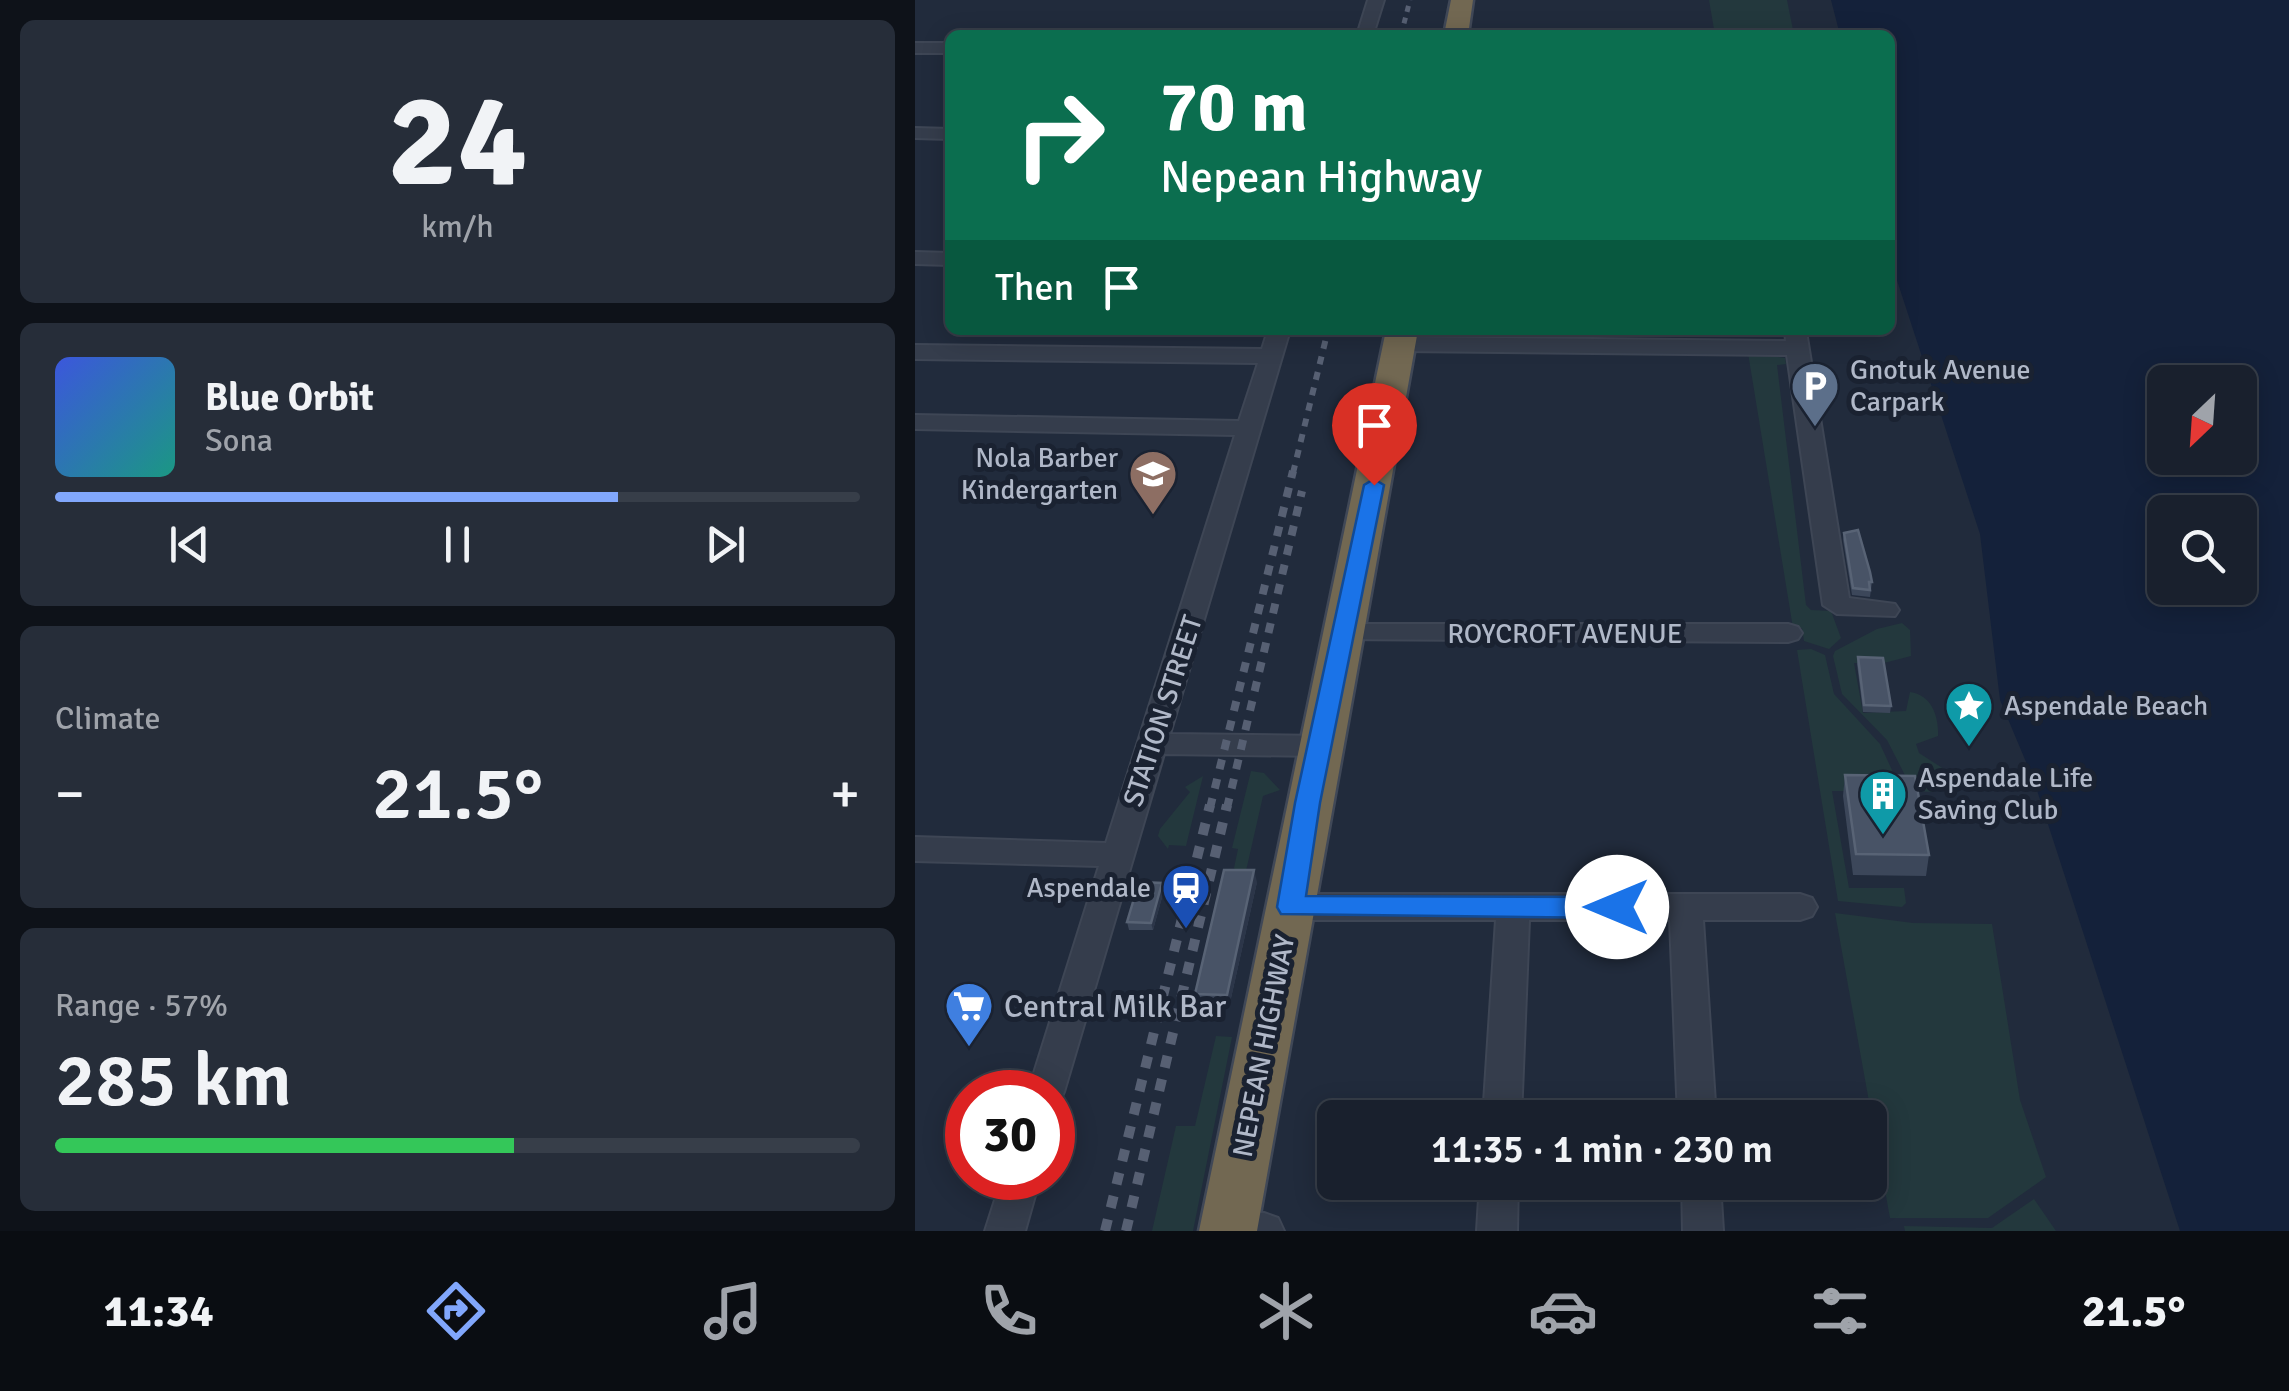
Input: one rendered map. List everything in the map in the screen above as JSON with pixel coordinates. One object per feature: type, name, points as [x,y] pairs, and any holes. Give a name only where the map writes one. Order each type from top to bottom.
[{"type":"highway","points":[[1457,30],[1462,0]]},
{"type":"highway","name":"NEPEAN HIGHWAY","points":[[1229,1230],[1401,337]]},
{"type":"street","points":[[1366,30],[1375,0]]},
{"type":"street","points":[[915,48],[945,48]]},
{"type":"street","points":[[915,133],[945,134]]},
{"type":"street","points":[[915,258],[945,258]]},
{"type":"street","name":"STATION STREET","points":[[1053,1070],[1277,335]]},
{"type":"street","points":[[1401,337],[1734,346],[1796,339],[1837,605],[1885,610]]},
{"type":"street","points":[[915,352],[1271,356]]},
{"type":"street","points":[[915,422],[1251,428]]},
{"type":"street","name":"ROYCROFT AVENUE","points":[[1342,633],[1788,633]]},
{"type":"street","points":[[1154,744],[1321,746]]},
{"type":"street","points":[[915,850],[1118,855]]},
{"type":"street","points":[[1291,907],[1801,907]]},
{"type":"street","points":[[1503,1100],[1513,907]]},
{"type":"street","points":[[1685,908],[1696,1100]]},
{"type":"street","points":[[1005,1231],[1014,1200]]},
{"type":"street","points":[[1497,1231],[1498,1200]]},
{"type":"street","points":[[1702,1200],[1703,1231]]},
{"type":"street","points":[[1229,1230],[1264,1231]]},
{"type":"green space","points":[[1709,0],[1787,0],[1793,30],[1714,30]]},
{"type":"green space","points":[[1748,353],[1785,358],[1786,364],[1777,365],[1806,605],[1811,610],[1831,611],[1841,638],[1829,649],[1804,641],[1802,628],[1793,628]]},
{"type":"green space","points":[[1902,623],[1910,630],[1911,656],[1884,663],[1854,663],[1863,713],[1906,711],[1910,692],[1929,702],[1938,736],[1916,744],[1919,753],[1947,771],[1933,792],[1913,791],[1887,740],[1842,694],[1833,656],[1835,651],[1877,629]]},
{"type":"green space","points":[[1811,649],[1825,655],[1834,694],[1880,744],[1898,783],[1885,791],[1832,791],[1849,888],[1904,888],[1906,903],[1902,907],[1838,901],[1797,650]]},
{"type":"green space","points":[[1251,771],[1264,773],[1280,790],[1263,796],[1246,871],[1240,878],[1234,868],[1238,849],[1232,848]]},
{"type":"green space","points":[[1203,776],[1186,846],[1169,845],[1168,849],[1158,836],[1160,829],[1190,792],[1185,787]]},
{"type":"green space","points":[[1835,913],[1913,923],[1992,924],[2020,1100],[2046,1177],[1988,1218],[1890,1218],[1887,1100],[1869,1100]]},
{"type":"green space","points":[[1216,1036],[1232,1037],[1193,1231],[1152,1231],[1176,1126],[1195,1126]]},
{"type":"green space","points":[[2034,1199],[2056,1231],[1905,1231],[1904,1226],[1992,1228]]},
{"type":"water","points":[[1831,0],[2289,0],[2289,1231],[2180,1231],[2034,781],[2000,700],[1980,534],[1895,274],[1895,30],[1839,30]]},
{"type":"building","points":[[1858,530],[1872,582],[1870,590],[1853,588],[1844,533]]},
{"type":"building","points":[[1858,657],[1883,658],[1891,706],[1864,705]]},
{"type":"building","name":"Aspendale Life Saving Club","points":[[1845,775],[1915,776],[1929,855],[1856,854]]},
{"type":"building","points":[[1224,870],[1254,870],[1227,995],[1195,994]]},
{"type":"building","points":[[1139,882],[1162,883],[1151,923],[1127,922]]},
{"type":"railway","points":[[1402,30],[1410,0]]},
{"type":"railway","points":[[1293,473],[1327,335]]},
{"type":"railway","points":[[1210,808],[1293,471]]},
{"type":"railway","points":[[1227,808],[1302,491]]},
{"type":"railway","points":[[1105,1231],[1210,805]]},
{"type":"railway","points":[[1126,1231],[1227,805]]},
{"type":"place","name":"Gnotuk Avenue Carpark","points":[[1815,428]]},
{"type":"place","name":"Nola Barber Kindergarten","points":[[1153,516]]},
{"type":"place","name":"Aspendale Beach","points":[[1969,748]]},
{"type":"place","name":"Aspendale Life Saving Club","points":[[1883,836]]},
{"type":"place","name":"Aspendale","points":[[1186,930]]},
{"type":"place","name":"Central Milk Bar","points":[[969,1048]]},
{"type":"route","points":[[1374,485],[1307,803],[1291,907],[1617,907]]}]
